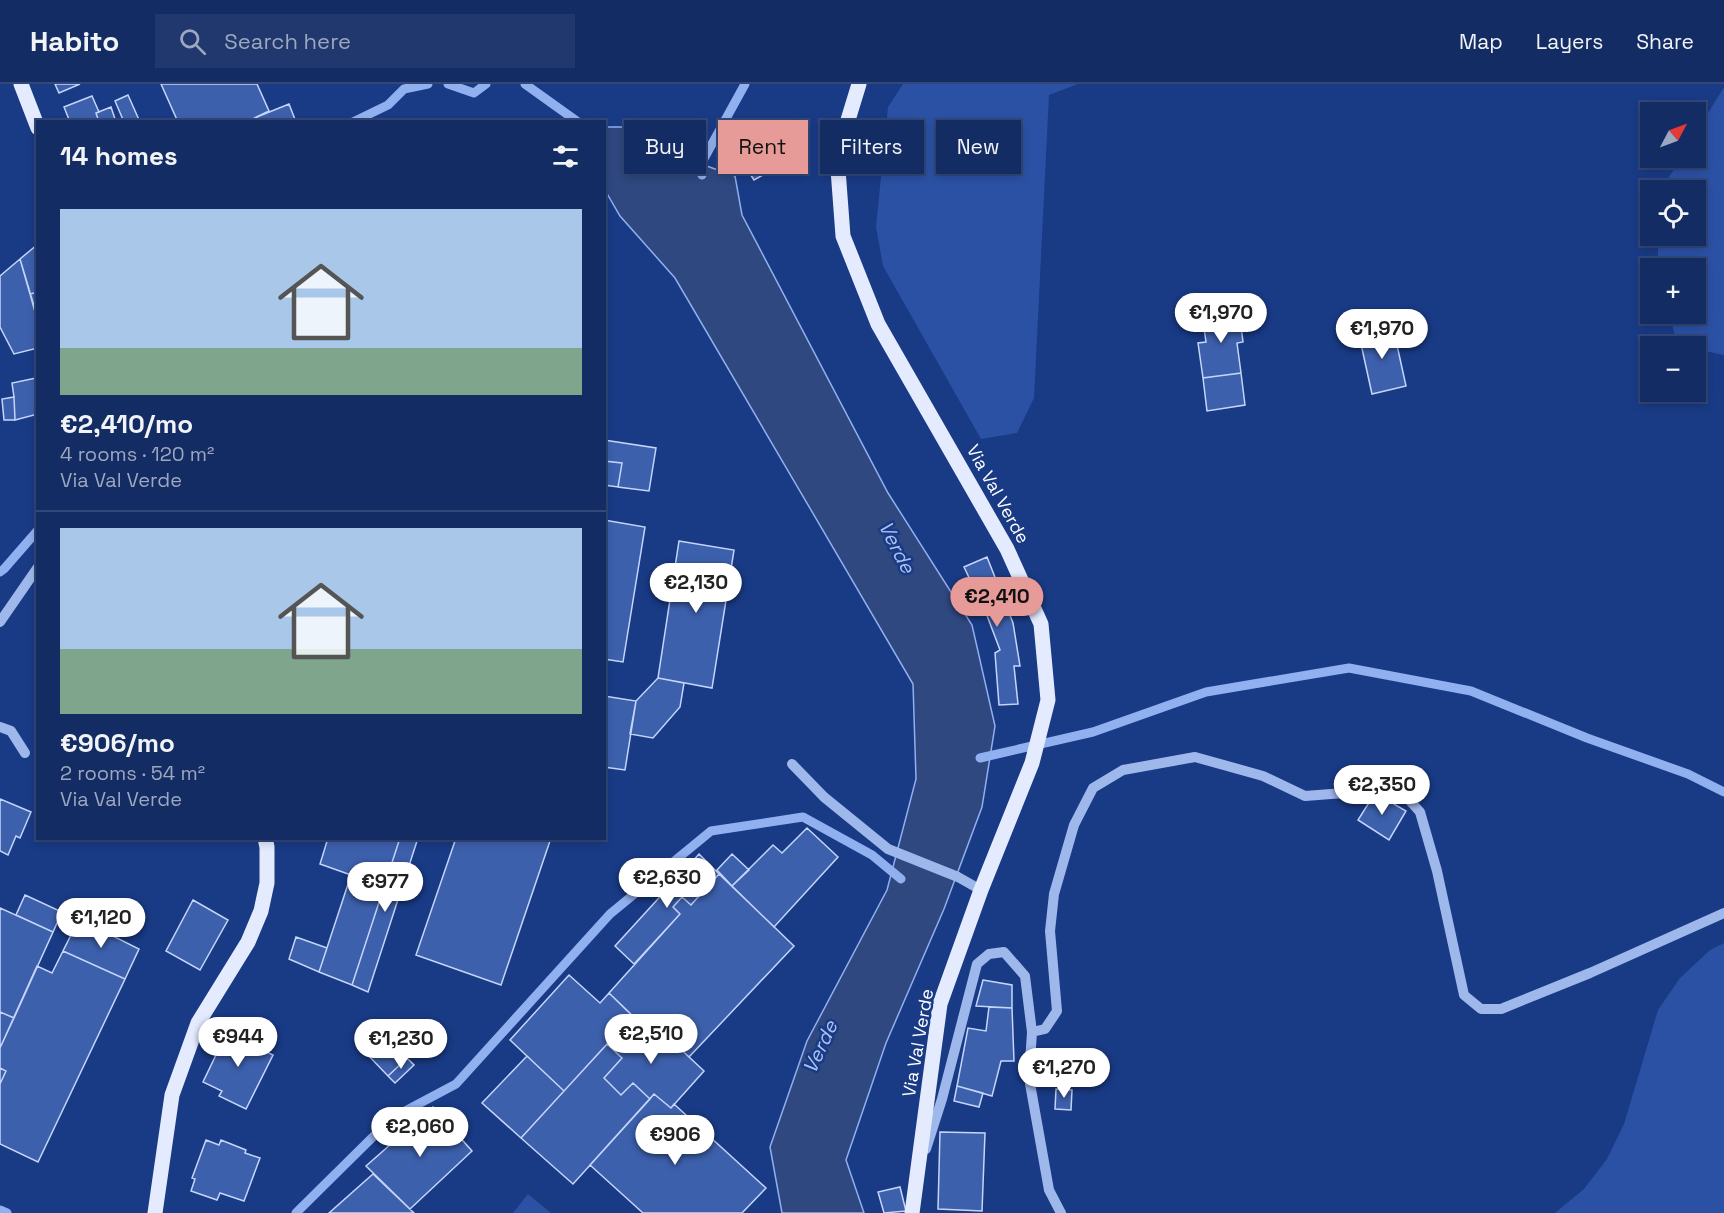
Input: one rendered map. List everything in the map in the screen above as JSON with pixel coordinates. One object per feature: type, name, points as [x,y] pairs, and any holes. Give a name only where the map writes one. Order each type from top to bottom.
[{"type":"main road","points":[[21,84],[36,123]]},
{"type":"main road","name":"Via Val Verde","points":[[859,84],[837,156],[843,236],[878,324],[1007,549],[1041,624],[1048,700],[1032,763],[981,890],[940,1004],[912,1213]]},
{"type":"main road","points":[[155,1213],[172,1095],[198,1023],[248,942],[261,911],[267,883],[265,840]]},
{"type":"street","points":[[0,622],[36,570]]},
{"type":"street","points":[[0,727],[11,731],[25,753]]},
{"type":"street","points":[[1032,1032],[1045,1029],[1057,1011],[1050,931],[1054,894],[1074,825],[1093,788],[1123,770],[1195,757],[1263,776],[1305,796],[1344,793],[1376,781],[1401,791],[1420,812],[1437,871],[1464,995],[1481,1009],[1501,1009],[1590,973],[1724,913]]},
{"type":"street","points":[[792,764],[824,797],[888,849],[958,877],[981,890]]},
{"type":"street","points":[[917,1175],[942,1099],[977,964],[989,954],[1004,952],[1025,976],[1032,1032],[1029,1078],[1049,1190],[1061,1213]]},
{"type":"shaded area","points":[[903,84],[1078,84],[1049,95],[1034,398],[1017,433],[981,439],[883,266],[876,227],[881,174],[924,174],[924,120],[887,120],[888,107]]},
{"type":"shaded area","points":[[1724,87],[1724,355],[1706,351],[1706,336],[1675,336],[1672,324],[1706,324],[1706,258],[1658,258],[1658,246],[1706,246],[1706,180],[1667,180],[1675,168],[1706,168],[1706,116]]},
{"type":"shaded area","points":[[1724,943],[1724,1213],[1555,1213],[1584,1189],[1607,1159],[1624,1124],[1658,1010],[1680,978],[1710,950]]},
{"type":"shaded area","points":[[528,1194],[551,1213],[513,1213]]},
{"type":"water","points":[[606,127],[624,127],[624,174],[706,174],[706,166],[718,170],[718,174],[735,176],[742,215],[888,493],[972,625],[995,726],[982,807],[944,909],[886,1043],[846,1160],[864,1213],[782,1213],[770,1147],[807,1041],[887,890],[916,779],[913,684],[675,278],[620,216],[606,192]]},
{"type":"building","points":[[55,84],[80,84],[59,93]]},
{"type":"building","points":[[161,84],[257,84],[269,111],[250,120],[177,120]]},
{"type":"building","points":[[128,95],[139,120],[123,120],[115,101]]},
{"type":"building","points":[[92,96],[99,112],[96,113],[98,120],[69,120],[64,107]]},
{"type":"building","points":[[289,104],[295,120],[258,120],[257,117]]},
{"type":"building","points":[[111,107],[115,120],[98,120],[96,113]]},
{"type":"building","points":[[750,174],[764,174],[754,180]]},
{"type":"building","points":[[36,246],[36,292],[30,294],[20,259]]},
{"type":"building","points":[[20,259],[36,312],[36,348],[14,354],[0,327],[0,276]]},
{"type":"building","points":[[36,292],[36,315],[30,294]]},
{"type":"building","points":[[1239,310],[1243,342],[1237,343],[1241,373],[1203,378],[1198,343],[1206,342],[1202,314]]},
{"type":"building","points":[[1393,327],[1406,386],[1372,394],[1359,335]]},
{"type":"building","points":[[1241,373],[1245,405],[1207,411],[1203,378]]},
{"type":"building","points":[[36,378],[36,415],[15,420],[12,383]]},
{"type":"building","points":[[14,397],[15,420],[4,420],[2,399]]},
{"type":"building","points":[[606,440],[656,448],[649,491],[618,487],[622,463],[606,461]]},
{"type":"building","points":[[606,461],[622,463],[618,487],[606,485]]},
{"type":"building","points":[[606,520],[645,527],[623,662],[606,659]]},
{"type":"building","points":[[679,541],[734,550],[712,688],[658,678]]},
{"type":"building","points":[[987,557],[1013,623],[1020,666],[1014,666],[1018,704],[999,705],[995,653],[1000,650],[980,597],[974,600],[968,588],[973,586],[964,567]]},
{"type":"building","points":[[658,678],[684,683],[680,707],[653,738],[630,734],[636,701]]},
{"type":"building","points":[[606,696],[636,701],[625,770],[606,767]]},
{"type":"building","points":[[1375,793],[1406,811],[1389,840],[1358,820]]},
{"type":"building","points":[[0,799],[31,812],[20,838],[16,836],[8,855],[0,851]]},
{"type":"building","points":[[807,828],[838,857],[774,927],[732,886],[773,845],[782,853]]},
{"type":"building","points":[[327,840],[399,840],[352,985],[319,972],[351,875],[320,864]]},
{"type":"building","points":[[399,840],[417,840],[368,992],[352,985]]},
{"type":"building","points":[[455,840],[550,840],[501,985],[416,955]]},
{"type":"building","points":[[699,854],[719,874],[691,905],[682,897],[673,907],[680,914],[634,964],[615,946]]},
{"type":"building","points":[[732,854],[749,870],[732,886],[717,870]]},
{"type":"building","points":[[719,874],[794,946],[689,1057],[672,1041],[665,1048],[609,993],[680,914],[673,907],[682,897],[691,905]]},
{"type":"building","points":[[25,895],[62,912],[53,932],[16,915]]},
{"type":"building","points":[[193,900],[228,920],[200,970],[166,951]]},
{"type":"building","points":[[0,908],[53,932],[14,1018],[0,1012]]},
{"type":"building","points":[[79,919],[139,949],[125,979],[63,951]]},
{"type":"building","points":[[296,937],[327,948],[319,972],[289,959]]},
{"type":"building","points":[[63,951],[125,979],[38,1162],[0,1144],[0,1084],[6,1071],[0,1068],[0,1048],[37,966],[52,973]]},
{"type":"building","points":[[569,975],[600,1003],[609,993],[633,1016],[564,1091],[510,1040]]},
{"type":"building","points":[[983,980],[1012,985],[1012,1008],[976,1006]]},
{"type":"building","points":[[989,1007],[1012,1008],[1014,1061],[1001,1061],[992,1096],[957,1086],[968,1028],[986,1031]]},
{"type":"building","points":[[0,1012],[14,1018],[0,1048]]},
{"type":"building","points":[[633,1016],[665,1048],[672,1041],[704,1071],[671,1108],[654,1094],[650,1099],[633,1083],[621,1095],[604,1078],[622,1058],[607,1044]]},
{"type":"building","points":[[229,1028],[257,1041],[255,1046],[273,1055],[246,1109],[219,1096],[222,1091],[203,1082]]},
{"type":"building","points":[[384,1035],[407,1058],[388,1076],[366,1053]]},
{"type":"building","points":[[607,1044],[622,1058],[604,1078],[621,1095],[633,1083],[650,1099],[573,1184],[521,1138]]},
{"type":"building","points":[[527,1056],[564,1091],[521,1138],[482,1103]]},
{"type":"building","points":[[407,1058],[414,1065],[395,1083],[388,1076]]},
{"type":"building","points":[[0,1068],[6,1071],[0,1084]]},
{"type":"building","points":[[957,1086],[983,1093],[979,1107],[954,1101]]},
{"type":"building","points":[[1056,1089],[1072,1090],[1071,1110],[1055,1109]]},
{"type":"building","points":[[654,1094],[671,1108],[674,1104],[766,1188],[742,1213],[643,1213],[590,1165]]},
{"type":"building","points":[[433,1107],[472,1151],[410,1209],[366,1166]]},
{"type":"building","points":[[940,1132],[985,1133],[982,1211],[938,1209]]},
{"type":"building","points":[[206,1140],[219,1145],[221,1140],[260,1158],[244,1201],[220,1193],[217,1200],[191,1191],[195,1179],[192,1178]]},
{"type":"building","points":[[373,1174],[414,1213],[329,1213]]},
{"type":"building","points":[[900,1187],[906,1211],[884,1213],[878,1192]]},
{"type":"waterway","points":[[357,120],[388,105],[404,89],[428,84]]},
{"type":"waterway","points":[[448,84],[474,93],[486,84]]},
{"type":"waterway","points":[[525,84],[575,120]]},
{"type":"waterway","name":"Verde","points":[[702,175],[701,164],[745,84]]},
{"type":"waterway","points":[[0,572],[36,532]]},
{"type":"waterway","points":[[980,758],[1093,732],[1206,692],[1349,668],[1471,691],[1587,738],[1688,774],[1724,792]]},
{"type":"waterway","points":[[296,1213],[392,1118],[456,1084],[610,914],[711,831],[803,817],[872,855],[901,879]]},
{"type":"waterway","points":[[0,1210],[7,1213]]}]
